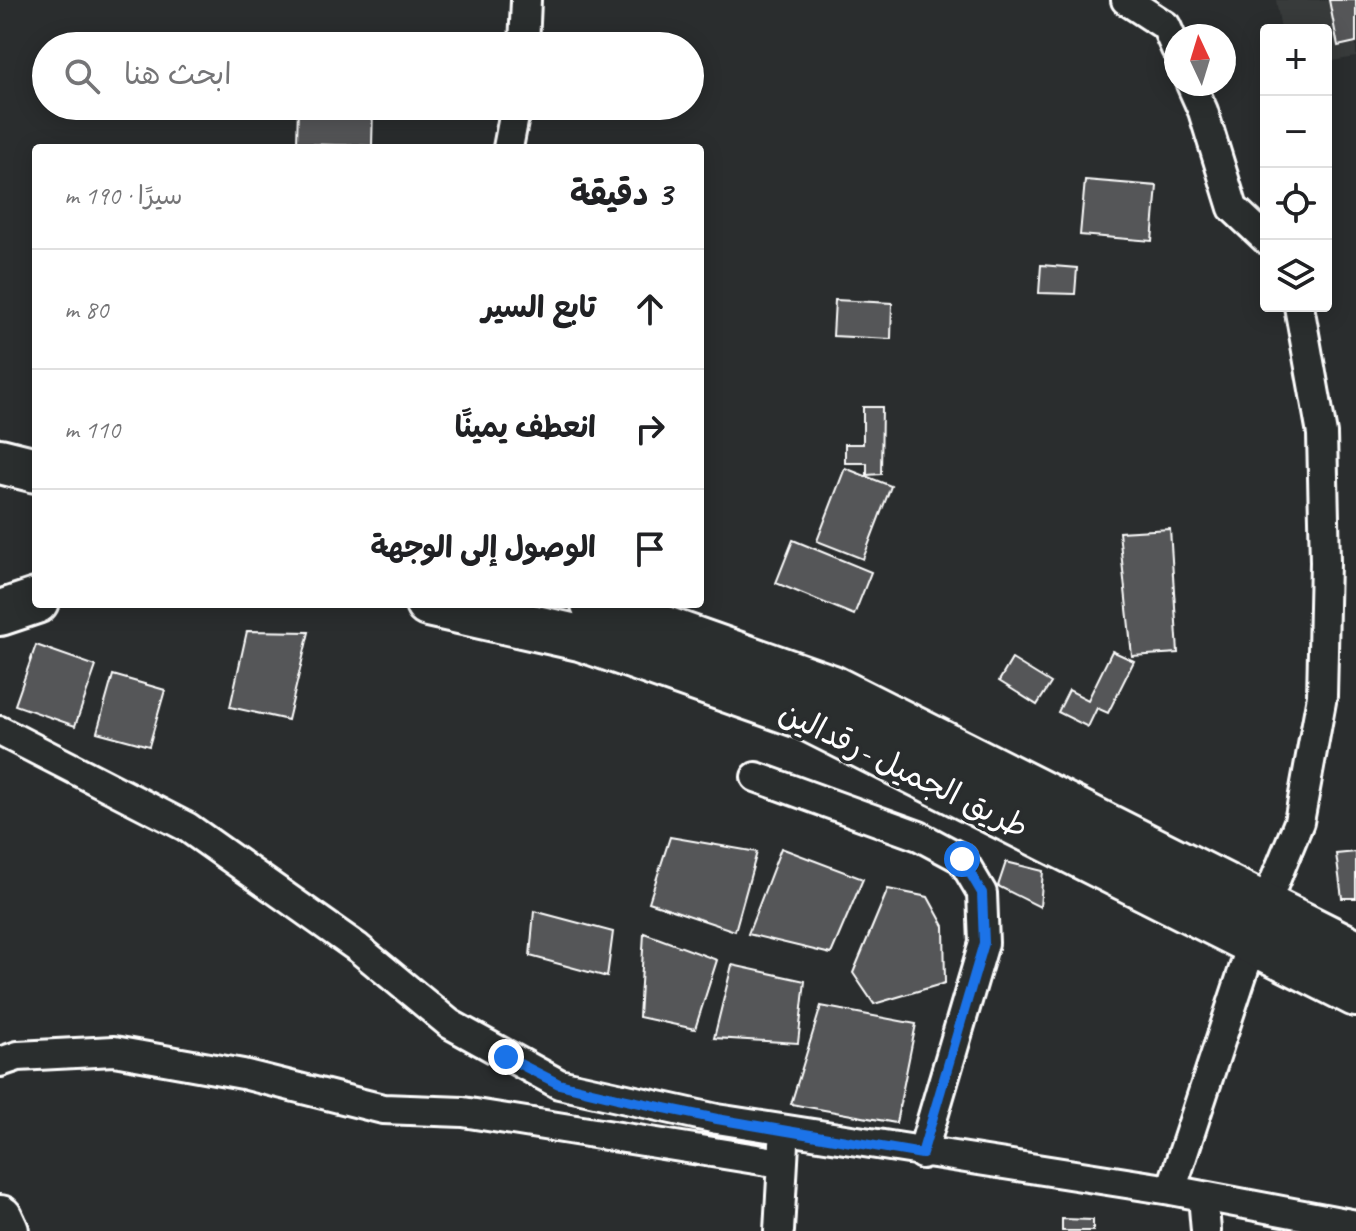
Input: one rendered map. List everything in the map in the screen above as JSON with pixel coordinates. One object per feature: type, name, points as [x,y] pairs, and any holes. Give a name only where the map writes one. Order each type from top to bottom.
[{"type":"main road","points":[[0,461],[32,469]]},
{"type":"main road","points":[[0,602],[32,600]]},
{"type":"main road","points":[[0,613],[32,601]]},
{"type":"main road","name":"طريق الجميل -رقدالين","points":[[446,608],[580,638],[805,717],[1260,923],[1356,952]]},
{"type":"main road","name":"طريق الجميل -رقدالين","points":[[605,608],[830,687],[1260,923],[1356,994]]},
{"type":"main road","points":[[0,1218],[6,1231]]},
{"type":"street","points":[[525,32],[526,0]]},
{"type":"street","points":[[1126,0],[1164,25]]},
{"type":"street","points":[[1196,96],[1233,208],[1260,233]]},
{"type":"street","points":[[509,144],[513,120]]},
{"type":"street","points":[[1171,1190],[1260,923],[1299,822],[1322,696],[1322,434],[1300,312]]},
{"type":"street","points":[[0,731],[187,827],[358,948],[450,1024],[559,1084],[717,1119],[922,1154],[1171,1190],[1356,1225]]},
{"type":"street","points":[[756,777],[919,836],[962,859],[982,893],[984,943],[922,1154]]},
{"type":"street","points":[[0,1062],[18,1056],[114,1051],[243,1074],[383,1109],[463,1112],[781,1163]]},
{"type":"street","points":[[779,1231],[781,1163],[786,1130]]},
{"type":"street","points":[[1203,1196],[1206,1231]]},
{"type":"shaded area","points":[[1276,0],[1356,0],[1356,57],[1332,61],[1332,24],[1280,24]]},
{"type":"building","points":[[1329,0],[1356,0],[1356,42],[1338,46]]},
{"type":"building","points":[[298,120],[373,120],[372,144],[297,144]]},
{"type":"building","points":[[1085,180],[1157,186],[1152,241],[1080,235]]},
{"type":"building","points":[[1041,265],[1077,268],[1075,294],[1039,293]]},
{"type":"building","points":[[835,300],[892,303],[891,339],[833,336]]},
{"type":"building","points":[[863,407],[882,407],[881,474],[867,475],[867,463],[845,463],[845,444],[863,444]]},
{"type":"building","points":[[845,468],[891,486],[863,559],[817,541]]},
{"type":"building","points":[[1170,529],[1178,653],[1132,656],[1119,532]]},
{"type":"building","points":[[793,540],[871,572],[854,615],[776,583]]},
{"type":"building","points":[[247,631],[309,632],[288,720],[230,707]]},
{"type":"building","points":[[36,645],[96,666],[75,726],[15,705]]},
{"type":"building","points":[[1112,651],[1134,661],[1108,713],[1097,708],[1088,727],[1058,712],[1069,690],[1088,700]]},
{"type":"building","points":[[1012,659],[1051,683],[1037,705],[999,681]]},
{"type":"building","points":[[113,675],[165,690],[149,746],[97,732]]},
{"type":"building","points":[[670,837],[757,852],[735,931],[649,902]]},
{"type":"building","points":[[781,848],[863,879],[831,954],[748,934]]},
{"type":"building","points":[[1356,852],[1356,898],[1342,898],[1336,854]]},
{"type":"building","points":[[1006,862],[1043,871],[1040,907],[998,886]]},
{"type":"building","points":[[888,889],[928,897],[944,926],[945,983],[874,1004],[853,973]]},
{"type":"building","points":[[534,911],[613,932],[607,977],[530,956]]},
{"type":"building","points":[[644,933],[717,960],[695,1029],[639,1017]]},
{"type":"building","points":[[732,965],[805,981],[798,1043],[714,1038]]},
{"type":"building","points":[[821,1006],[916,1024],[896,1123],[791,1104]]},
{"type":"building","points":[[1062,1219],[1093,1220],[1093,1231],[1062,1231]]},
{"type":"route","points":[[506,1057],[559,1084],[617,1098],[717,1119],[922,1154],[984,943],[982,893],[962,859]]}]
